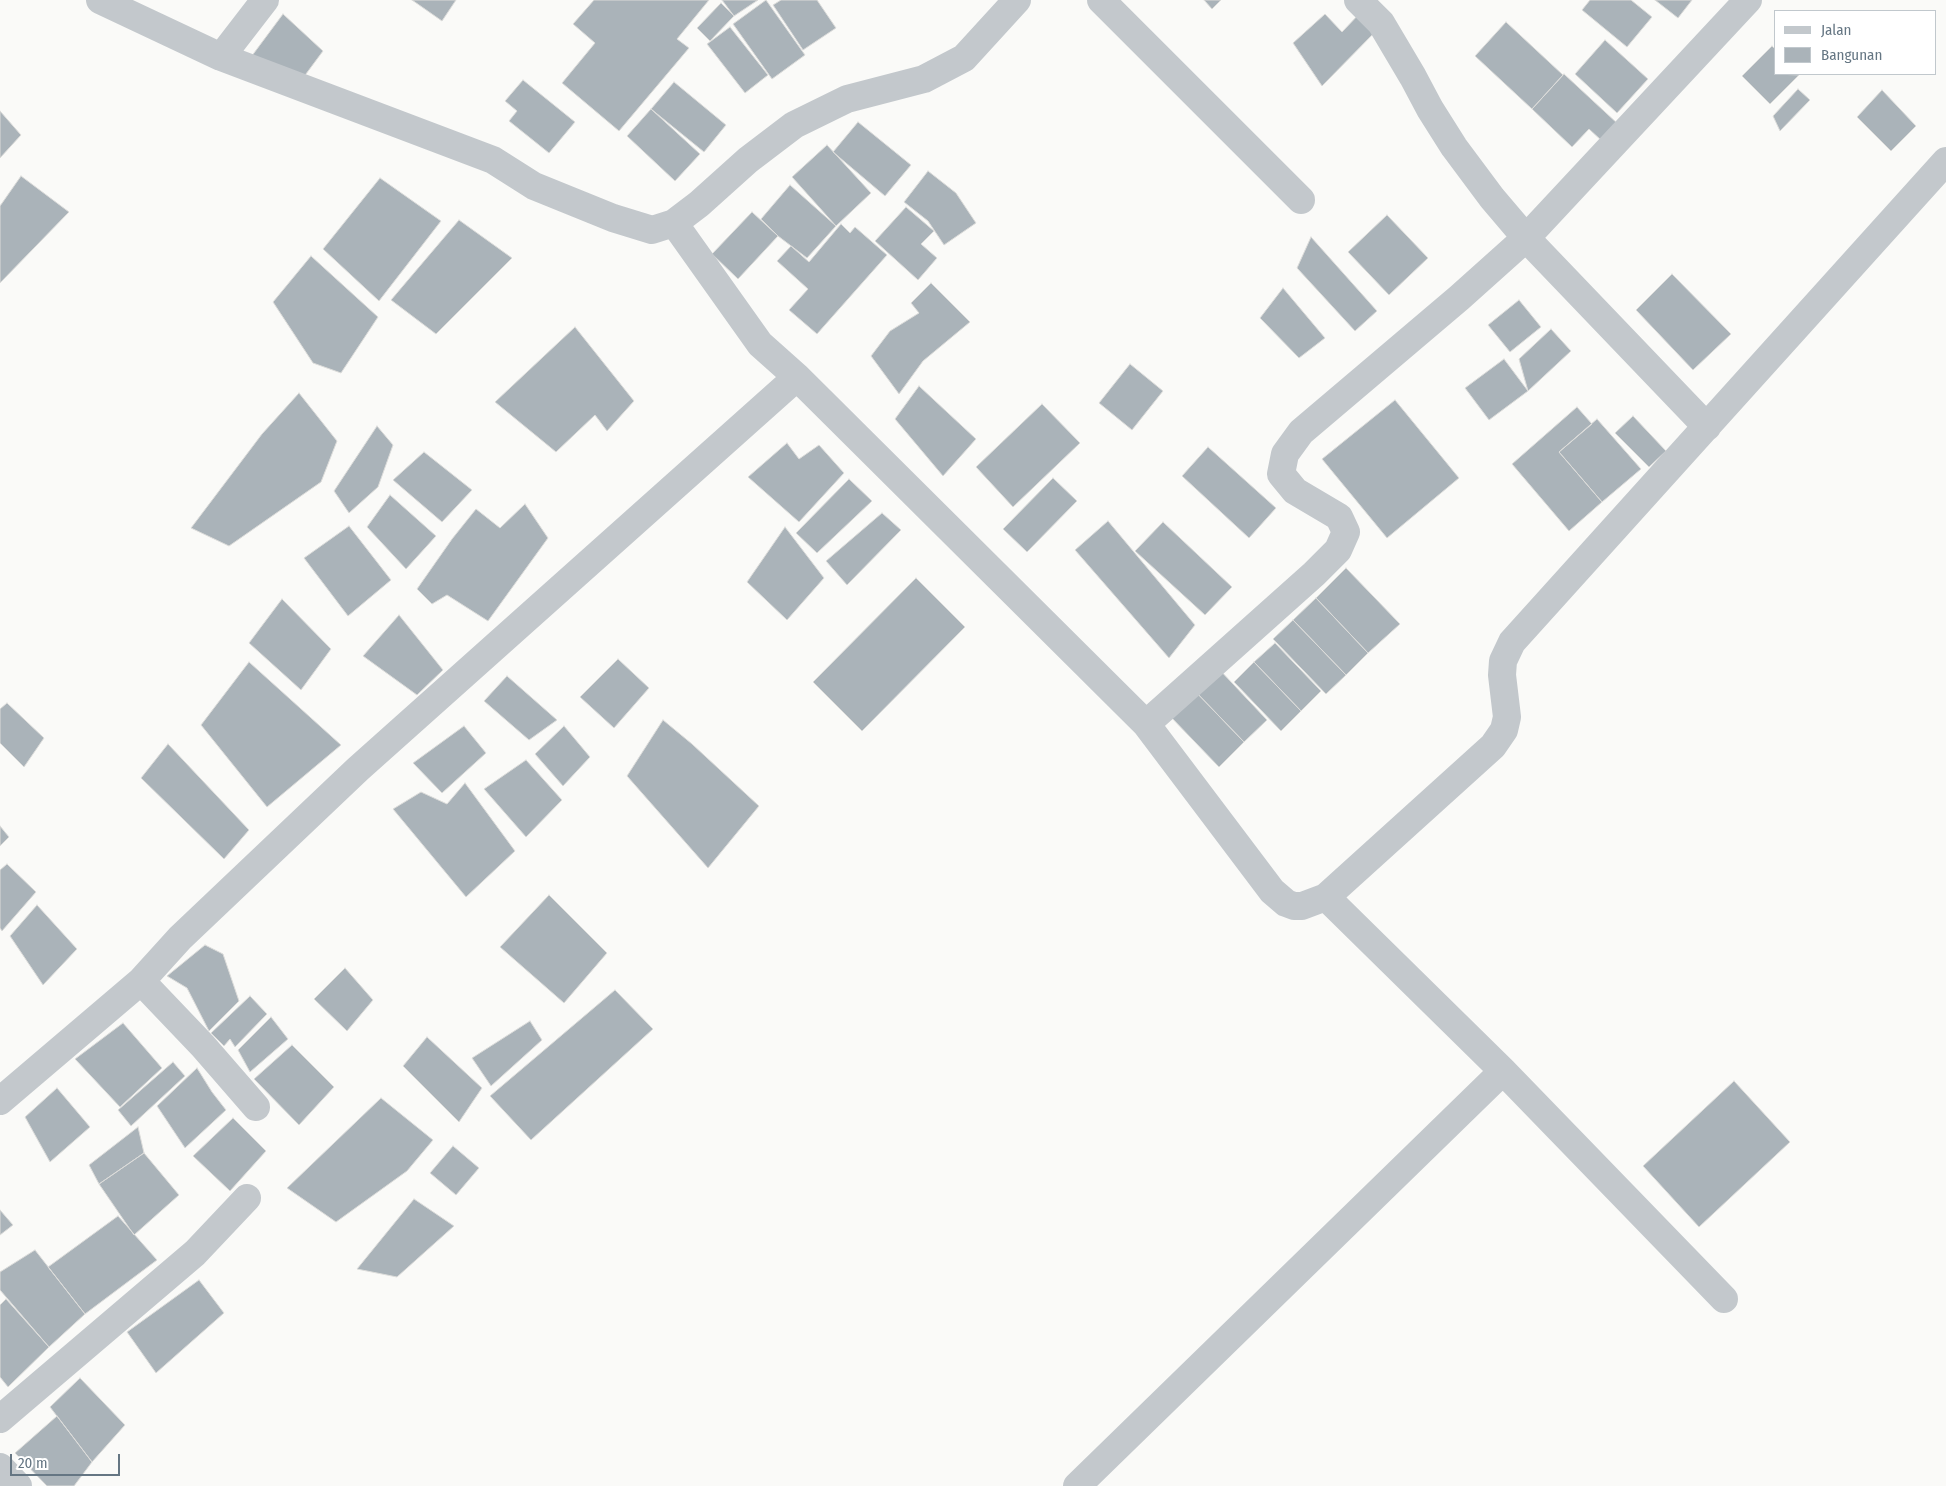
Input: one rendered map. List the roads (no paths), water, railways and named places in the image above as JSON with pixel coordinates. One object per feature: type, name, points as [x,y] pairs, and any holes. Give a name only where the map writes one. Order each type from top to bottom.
[{"type":"street","points":[[100,0],[221,57],[493,160],[534,186],[612,218],[652,230],[674,222],[699,204],[748,160],[794,125],[847,99],[924,79],[964,58],[1017,0]]},
{"type":"street","points":[[221,57],[264,0]]},
{"type":"street","points":[[1101,0],[1301,200]]},
{"type":"street","points":[[1358,0],[1381,23],[1454,147],[1492,198],[1526,238],[1707,427]]},
{"type":"street","points":[[1146,724],[1314,574],[1338,550],[1346,532],[1339,518],[1295,491],[1281,474],[1285,454],[1301,432],[1459,298],[1526,238],[1748,0]]},
{"type":"street","points":[[674,222],[760,344],[796,377],[1146,724],[1272,891],[1286,903],[1302,906],[1326,897],[1493,746],[1504,730],[1507,717],[1502,675],[1503,661],[1512,642],[1946,161]]},
{"type":"street","points":[[0,1101],[141,981],[180,938],[358,769],[796,377]]},
{"type":"street","points":[[1326,897],[1503,1072],[1724,1299]]},
{"type":"street","points":[[141,981],[203,1046],[256,1107]]},
{"type":"street","points":[[1077,1486],[1503,1072]]},
{"type":"street","points":[[0,1419],[195,1253],[247,1198]]},
{"type":"street","points":[[0,1468],[18,1486]]}]
